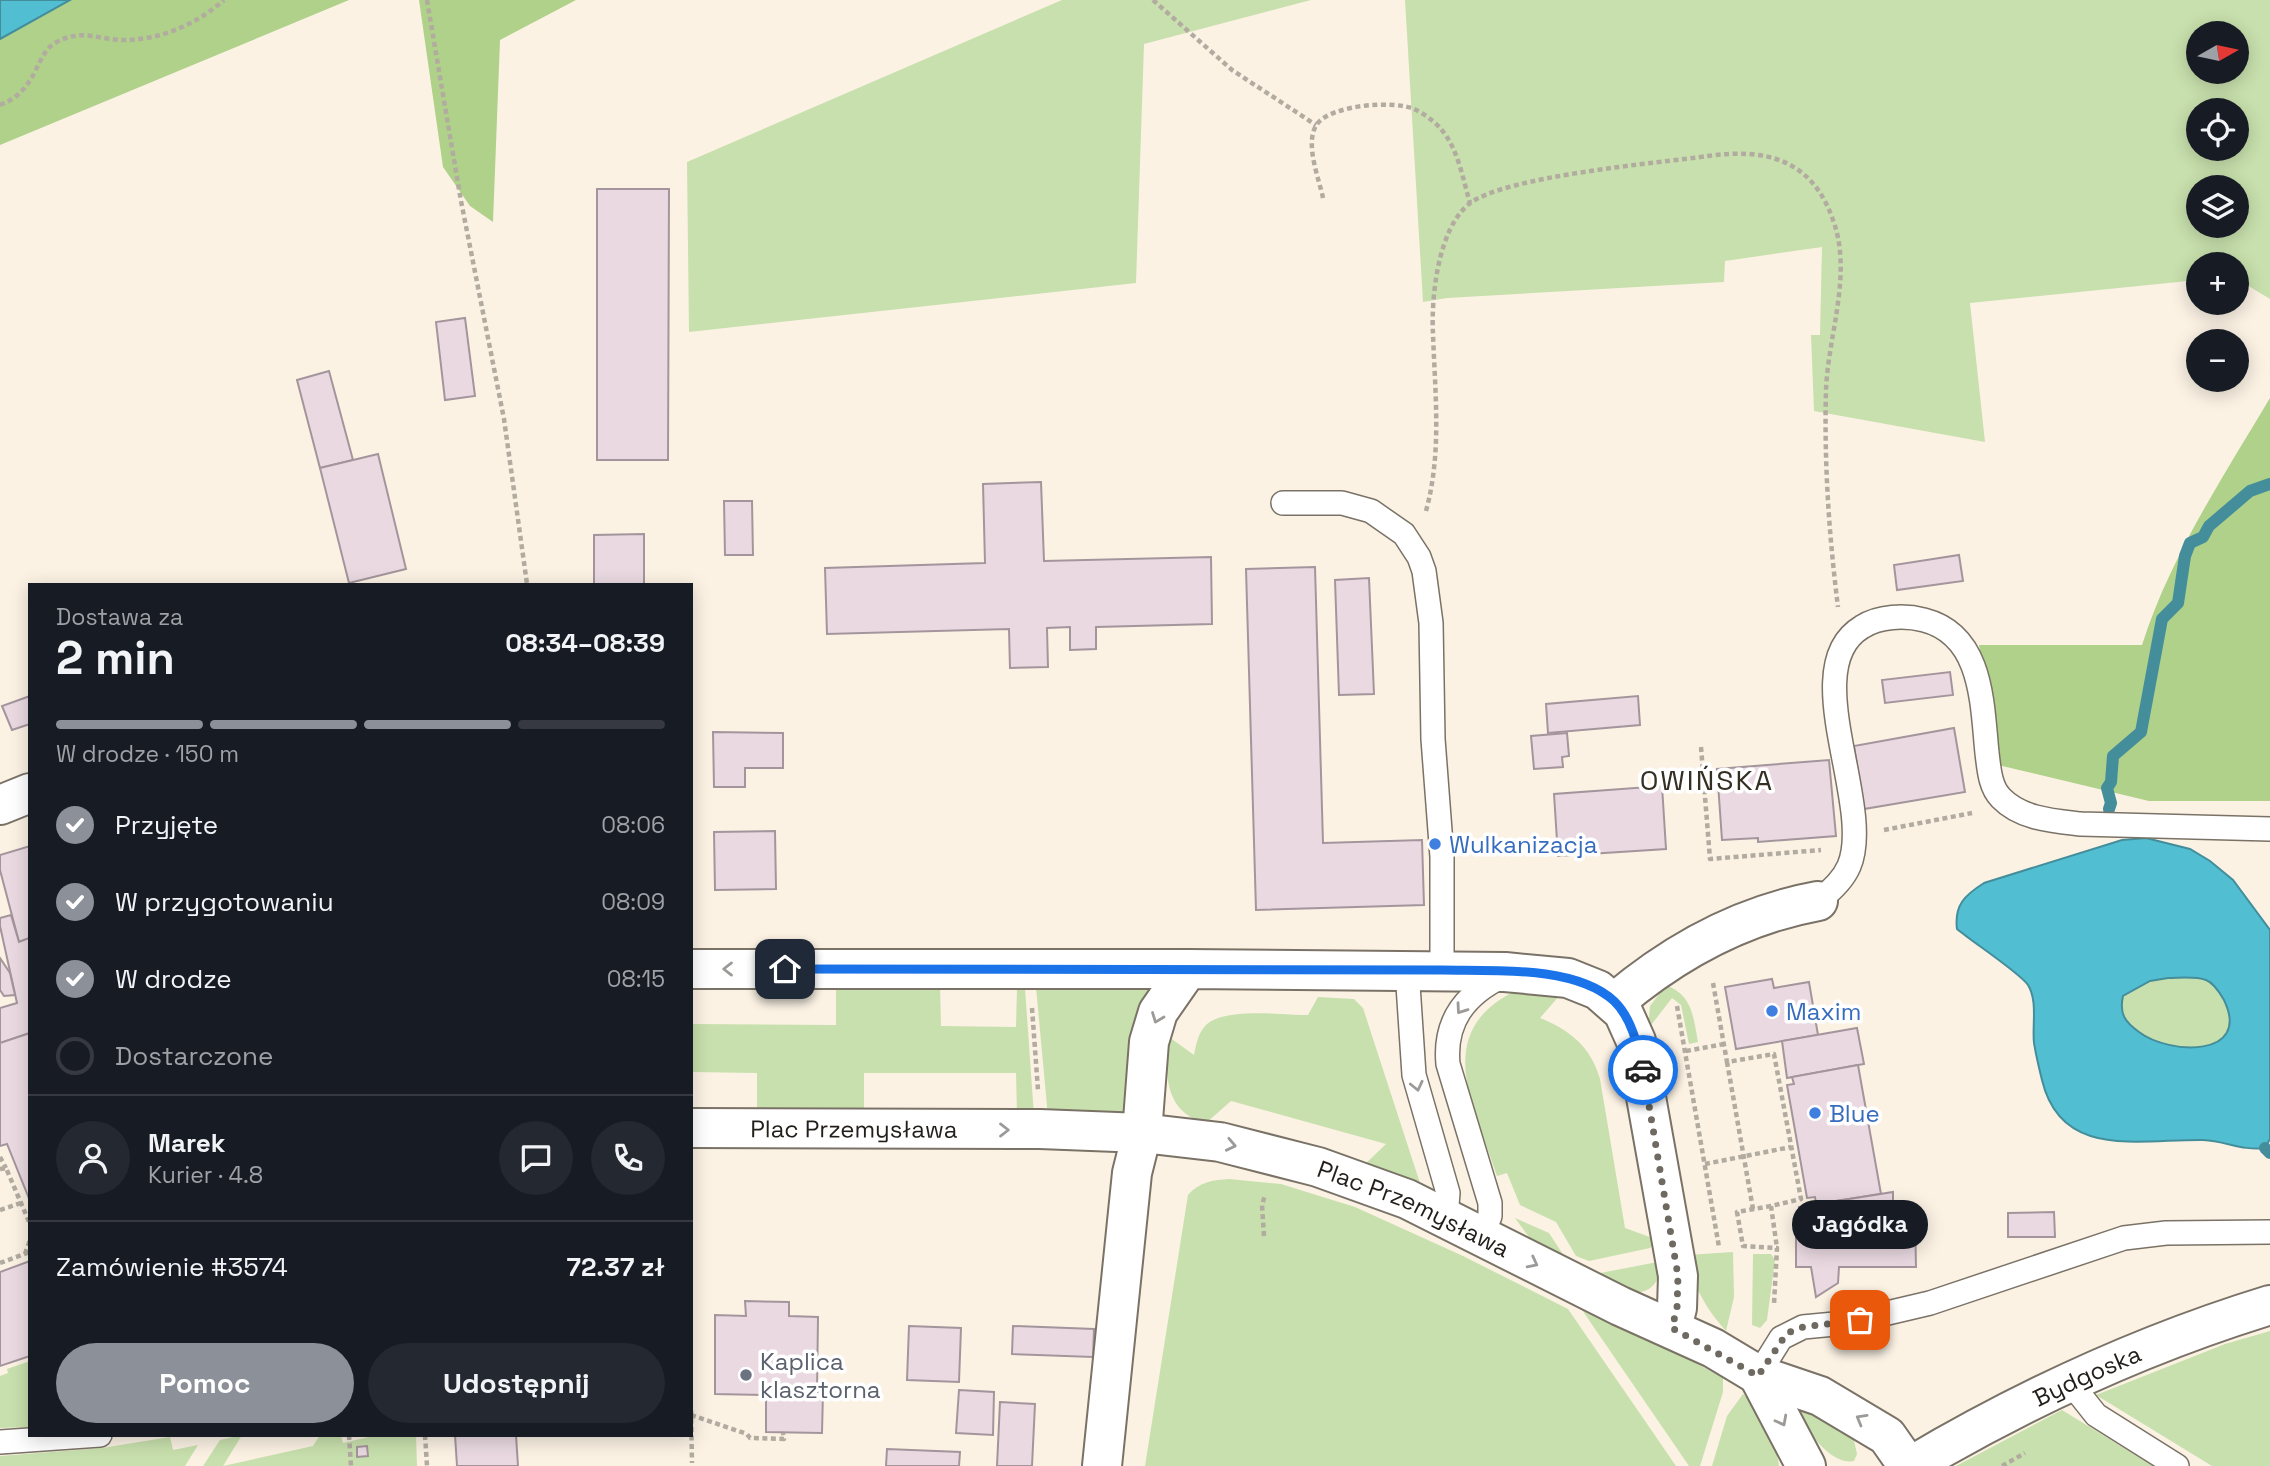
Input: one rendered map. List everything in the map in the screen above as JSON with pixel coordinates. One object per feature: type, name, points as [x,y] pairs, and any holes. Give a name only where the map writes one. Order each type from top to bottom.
[{"type":"street","points":[[0,805],[28,794]]},
{"type":"street","points":[[1615,1002],[1640,982],[1732,926],[1764,913],[1818,901]]},
{"type":"street","points":[[693,969],[1424,970],[1516,973],[1585,983],[1615,1002],[1630,1026],[1644,1075],[1678,1276],[1677,1308],[1672,1328]]},
{"type":"street","points":[[1102,1466],[1132,1173],[1142,1133],[1151,1034],[1158,1012],[1188,969]]},
{"type":"street","name":"Plac Przemysława","points":[[693,1128],[1040,1129],[1142,1133],[1220,1142],[1318,1167],[1385,1190],[1446,1217],[1620,1306],[1672,1328],[1758,1376],[1820,1396],[1888,1436],[1910,1466]]},
{"type":"street","name":"Bydgoska","points":[[1910,1466],[1965,1434],[2069,1381],[2152,1346],[2270,1305]]},
{"type":"street","points":[[1758,1376],[1806,1466]]},
{"type":"lane","points":[[1283,503],[1358,506],[1383,517],[1411,544],[1424,571],[1430,604],[1433,728],[1442,857],[1424,970],[1414,1075],[1448,1193],[1446,1217]]},
{"type":"lane","points":[[1818,901],[1839,882],[1849,867],[1854,836],[1836,697],[1839,655],[1848,638],[1863,626],[1902,617],[1934,623],[1959,641],[1970,655],[1980,688],[1990,775],[2000,798],[2011,805],[2031,816],[2081,824],[2270,829]]},
{"type":"lane","points":[[1482,1237],[1490,1216],[1489,1203],[1450,1073],[1446,1047],[1452,1021],[1467,1000],[1486,985],[1516,973]]},
{"type":"lane","points":[[1758,1376],[1781,1338],[1803,1327],[1845,1323],[1930,1303],[2124,1238],[2166,1233],[2270,1232]]},
{"type":"lane","points":[[2069,1381],[2096,1415],[2177,1466]]},
{"type":"lane","points":[[0,1442],[71,1437]]},
{"type":"path","points":[[0,105],[25,90],[52,44],[83,33],[126,41],[159,36],[205,16],[224,0]]},
{"type":"path","points":[[427,0],[461,201],[504,419],[527,583]]},
{"type":"path","points":[[1153,0],[1232,70],[1316,125]]},
{"type":"path","points":[[1324,198],[1312,146],[1316,125],[1331,112],[1386,104],[1415,109],[1441,129],[1455,155],[1470,203]]},
{"type":"path","points":[[1411,544],[1423,522],[1435,469],[1432,330],[1436,279],[1444,244],[1460,213],[1470,203],[1502,190],[1576,174],[1743,152],[1774,157],[1787,162],[1810,180],[1827,205],[1838,235],[1838,308],[1828,369],[1826,416],[1832,559],[1839,611],[1848,638]]},
{"type":"path","points":[[1702,747],[1710,859],[1832,849]]},
{"type":"path","points":[[1854,836],[2011,805]]},
{"type":"path","points":[[1033,969],[1031,992],[1040,1129]]},
{"type":"path","points":[[1713,980],[1753,1209]]},
{"type":"path","points":[[1673,1003],[1678,1007],[1719,1247]]},
{"type":"path","points":[[1686,1051],[1724,1044]]},
{"type":"path","points":[[1727,1062],[1774,1054],[1801,1199],[1737,1212],[1743,1245],[1777,1248]]},
{"type":"path","points":[[1705,1164],[1791,1147]]},
{"type":"path","points":[[0,1157],[3,1169],[28,1219]]},
{"type":"path","points":[[0,1210],[21,1203]]},
{"type":"path","points":[[1262,1205],[1264,1236]]},
{"type":"path","points":[[1771,1206],[1777,1248],[1773,1315]]},
{"type":"path","points":[[0,1263],[28,1253]]},
{"type":"path","points":[[693,1416],[747,1434],[750,1438],[784,1439],[783,1433]]},
{"type":"path","points":[[349,1437],[351,1466]]},
{"type":"path","points":[[425,1437],[427,1466]]},
{"type":"path","points":[[691,1437],[692,1464]]},
{"type":"green space","points":[[70,0],[349,0],[0,145],[0,39]]},
{"type":"green space","points":[[419,0],[576,0],[500,40],[493,222],[470,206],[443,167]]},
{"type":"green space","points":[[1062,0],[1311,0],[1144,44],[1136,283],[689,332],[687,162]]},
{"type":"green space","points":[[1405,0],[2270,0],[2270,299],[2249,286],[2249,252],[2186,252],[2186,281],[1970,303],[1985,442],[1814,411],[1811,335],[1820,335],[1822,247],[1725,261],[1724,282],[1447,298],[1423,302]]},
{"type":"green space","points":[[2270,398],[2270,801],[2149,801],[1998,765],[1979,645],[2142,645],[2182,549]]},
{"type":"green space","points":[[2168,978],[2202,979],[2214,986],[2224,1000],[2230,1019],[2227,1033],[2217,1042],[2203,1047],[2186,1048],[2152,1040],[2130,1025],[2123,1013],[2123,997],[2150,981]]},
{"type":"green space","points":[[836,983],[940,983],[941,1026],[1016,1027],[1017,987],[1025,988],[1034,1116],[1017,1116],[1016,1073],[864,1073],[864,1116],[757,1114],[757,1073],[693,1072],[693,1024],[836,1025]]},
{"type":"green space","points":[[1152,985],[1139,1013],[1125,1117],[1048,1117],[1036,987]]},
{"type":"green space","points":[[1666,985],[1687,1001],[1693,1015],[1698,1042],[1689,1044],[1681,1005],[1672,998],[1648,1029],[1650,1006]]},
{"type":"green space","points":[[1515,991],[1560,995],[1540,1018],[1561,1028],[1578,1041],[1596,1068],[1625,1228],[1658,1240],[1650,1248],[1589,1261],[1576,1256],[1556,1222],[1520,1205],[1507,1173],[1497,1176],[1471,1099],[1466,1074],[1466,1050],[1473,1028],[1489,1008]]},
{"type":"green space","points":[[1318,997],[1354,999],[1363,1008],[1419,1180],[1417,1190],[1362,1167],[1386,1144],[1231,1101],[1206,1123],[1192,1118],[1174,1100],[1168,1077],[1169,1037],[1194,1055],[1201,1032],[1215,1019],[1240,1014],[1308,1015]]},
{"type":"green space","points":[[1229,1179],[1281,1184],[1355,1207],[1463,1256],[1568,1309],[1676,1466],[1145,1466],[1188,1195],[1207,1182]]},
{"type":"green space","points":[[1515,1218],[1549,1233],[1562,1253],[1560,1259],[1529,1237]]},
{"type":"green space","points":[[1733,1252],[1734,1297],[1726,1331],[1701,1296],[1687,1255]]},
{"type":"green space","points":[[1753,1254],[1771,1254],[1775,1260],[1767,1320],[1760,1328],[1752,1325]]},
{"type":"green space","points":[[1663,1261],[1659,1277],[1644,1291],[1624,1290],[1590,1275]]},
{"type":"green space","points":[[1580,1307],[1648,1337],[1723,1378],[1723,1392],[1700,1466],[1689,1466]]},
{"type":"green space","points":[[2270,1331],[2270,1466],[2212,1466],[2096,1395],[2225,1344]]},
{"type":"green space","points":[[28,1362],[28,1427],[0,1428],[0,1376],[8,1373],[7,1369]]},
{"type":"green space","points":[[1743,1394],[1757,1408],[1767,1426],[1779,1466],[1712,1466],[1727,1416]]},
{"type":"green space","points":[[1790,1401],[1853,1436],[1857,1454],[1854,1461],[1844,1461],[1825,1449],[1808,1430]]},
{"type":"green space","points":[[2062,1410],[2153,1466],[1956,1466]]},
{"type":"green space","points":[[170,1437],[173,1450],[198,1445],[185,1466],[0,1466],[0,1456],[102,1448]]},
{"type":"green space","points":[[241,1437],[223,1466],[203,1466],[220,1440]]},
{"type":"green space","points":[[319,1437],[342,1437],[343,1443],[368,1437],[416,1437],[417,1466],[223,1466],[313,1446]]},
{"type":"water","points":[[0,0],[70,0],[0,39]]},
{"type":"water","points":[[2146,838],[2190,849],[2210,861],[2233,880],[2270,930],[2270,1139],[2265,1148],[2203,1140],[2106,1140],[2085,1134],[2066,1123],[2052,1106],[2042,1080],[2034,1043],[2033,998],[2028,985],[1957,929],[1959,907],[1971,892],[1984,883],[2122,840]],"holes":[[[2192,978],[2212,983],[2224,1000],[2230,1019],[2227,1033],[2217,1042],[2186,1047],[2152,1040],[2130,1025],[2123,1013],[2123,996],[2150,981]]]},
{"type":"building","points":[[597,189],[669,189],[668,460],[597,460]]},
{"type":"building","points":[[465,318],[475,396],[445,400],[436,322]]},
{"type":"building","points":[[329,371],[353,460],[320,468],[297,380]]},
{"type":"building","points":[[378,454],[406,569],[349,583],[320,468]]},
{"type":"building","points":[[1041,482],[1044,561],[1211,557],[1212,624],[1096,627],[1096,649],[1070,650],[1070,627],[1047,628],[1048,667],[1010,668],[1009,629],[827,634],[825,568],[985,563],[983,484]]},
{"type":"building","points":[[724,501],[752,501],[753,555],[725,555]]},
{"type":"building","points":[[644,534],[644,583],[594,583],[594,535]]},
{"type":"building","points":[[1959,555],[1963,581],[1897,590],[1894,565]]},
{"type":"building","points":[[1315,567],[1323,843],[1422,840],[1424,905],[1256,910],[1246,569]]},
{"type":"building","points":[[1369,578],[1374,694],[1339,695],[1335,580]]},
{"type":"building","points":[[1950,672],[1953,695],[1885,703],[1882,680]]},
{"type":"building","points":[[1638,696],[1640,725],[1548,733],[1546,704]]},
{"type":"building","points":[[28,697],[28,725],[12,730],[2,706]]},
{"type":"building","points":[[1954,728],[1965,792],[1864,809],[1854,746]]},
{"type":"building","points":[[713,732],[783,733],[783,768],[745,768],[745,787],[714,787]]},
{"type":"building","points":[[1567,733],[1569,756],[1562,757],[1563,767],[1534,769],[1531,736]]},
{"type":"building","points":[[1829,760],[1836,836],[1758,842],[1758,838],[1722,840],[1717,769]]},
{"type":"building","points":[[1662,786],[1666,849],[1558,856],[1554,794]]},
{"type":"building","points":[[775,831],[776,889],[715,890],[714,832]]},
{"type":"building","points":[[28,847],[28,939],[19,942],[0,870],[0,855]]},
{"type":"building","points":[[11,915],[19,942],[28,938],[28,1034],[0,1043],[0,1008],[17,1003],[0,918]]},
{"type":"building","points":[[0,958],[10,973],[15,995],[4,996],[0,990]]},
{"type":"building","name":"Maxim","points":[[1772,979],[1774,988],[1809,982],[1818,1035],[1736,1049],[1725,987]]},
{"type":"building","points":[[1857,1028],[1864,1064],[1787,1078],[1782,1041]]},
{"type":"building","points":[[28,1034],[28,1196],[7,1144],[0,1146],[0,1043]]},
{"type":"building","points":[[1858,1065],[1881,1194],[1816,1204],[1815,1197],[1807,1198],[1787,1085],[1794,1084],[1792,1077]]},
{"type":"building","points":[[1893,1192],[1893,1217],[1802,1217],[1799,1207]]},
{"type":"building","points":[[2054,1212],[2055,1237],[2008,1237],[2008,1213]]},
{"type":"building","points":[[1796,1217],[1915,1217],[1916,1267],[1839,1267],[1838,1283],[1816,1297],[1811,1267],[1796,1267]]},
{"type":"building","points":[[28,1262],[28,1357],[0,1366],[0,1272]]},
{"type":"building","points":[[745,1301],[789,1302],[789,1316],[818,1317],[817,1392],[823,1392],[822,1433],[766,1432],[766,1395],[715,1394],[715,1315],[746,1316]]},
{"type":"building","points":[[909,1326],[961,1328],[959,1382],[907,1380]]},
{"type":"building","points":[[1013,1326],[1094,1329],[1093,1357],[1012,1354]]},
{"type":"building","points":[[959,1390],[994,1392],[993,1435],[956,1433]]},
{"type":"building","points":[[1000,1402],[1035,1404],[1032,1466],[997,1466]]},
{"type":"building","points":[[455,1437],[516,1437],[518,1466],[457,1466]]},
{"type":"building","points":[[367,1446],[368,1456],[357,1457],[357,1447]]},
{"type":"building","points":[[887,1449],[960,1452],[959,1466],[886,1466]]},
{"type":"waterway","points":[[2109,809],[2111,803],[2107,788],[2111,782],[2113,756],[2141,732],[2162,619],[2178,603],[2185,556],[2190,543],[2203,537],[2209,526],[2250,491],[2270,484]]},
{"type":"waterway","points":[[2265,1148],[2270,1153]]},
{"type":"way so far","points":[[1643,1070],[1678,1276],[1679,1293],[1672,1328],[1713,1348],[1758,1376],[1781,1338],[1794,1329],[1860,1320]]},
{"type":"place","name":"Wulkanizacja","points":[[1435,844]]},
{"type":"place","name":"Maxim","points":[[1772,1011]]},
{"type":"place","name":"Blue","points":[[1815,1113]]},
{"type":"place","name":"Jagódka","points":[[1860,1320]]},
{"type":"place","name":"Kaplica klasztorna","points":[[746,1375]]},
{"type":"district","name":"OWIŃSKA","points":[[1707,780]]},
{"type":"route","points":[[785,969],[1413,969],[1505,972],[1568,978],[1585,983],[1615,1002],[1630,1026],[1643,1070]]}]
